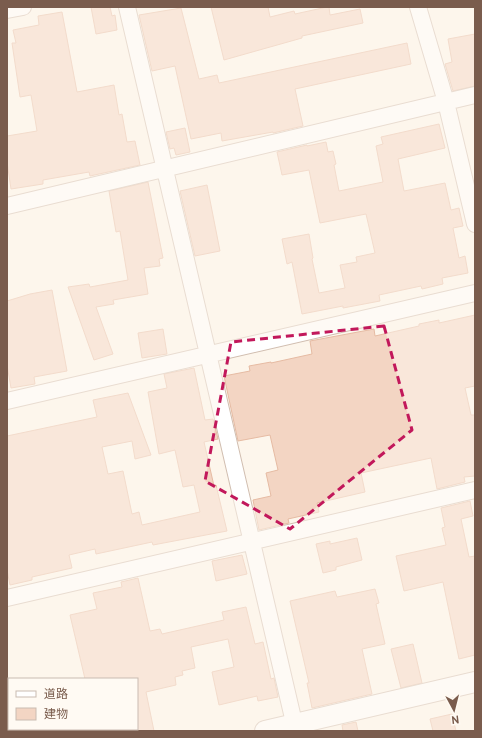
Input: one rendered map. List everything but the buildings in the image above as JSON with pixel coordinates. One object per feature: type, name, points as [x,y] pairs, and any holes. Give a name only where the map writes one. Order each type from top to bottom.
[{"type":"street","points":[[7,10],[23,7]]},
{"type":"street","points":[[127,7],[296,727]]},
{"type":"street","points":[[418,7],[446,102],[475,224]]},
{"type":"street","points":[[7,206],[475,95]]},
{"type":"street","points":[[7,401],[475,293]]},
{"type":"street","points":[[7,598],[475,490]]},
{"type":"street","points":[[265,731],[296,727],[475,682]]},
{"type":"highlighted area","points":[[384,326],[412,430],[290,529],[205,481],[231,342]]}]
